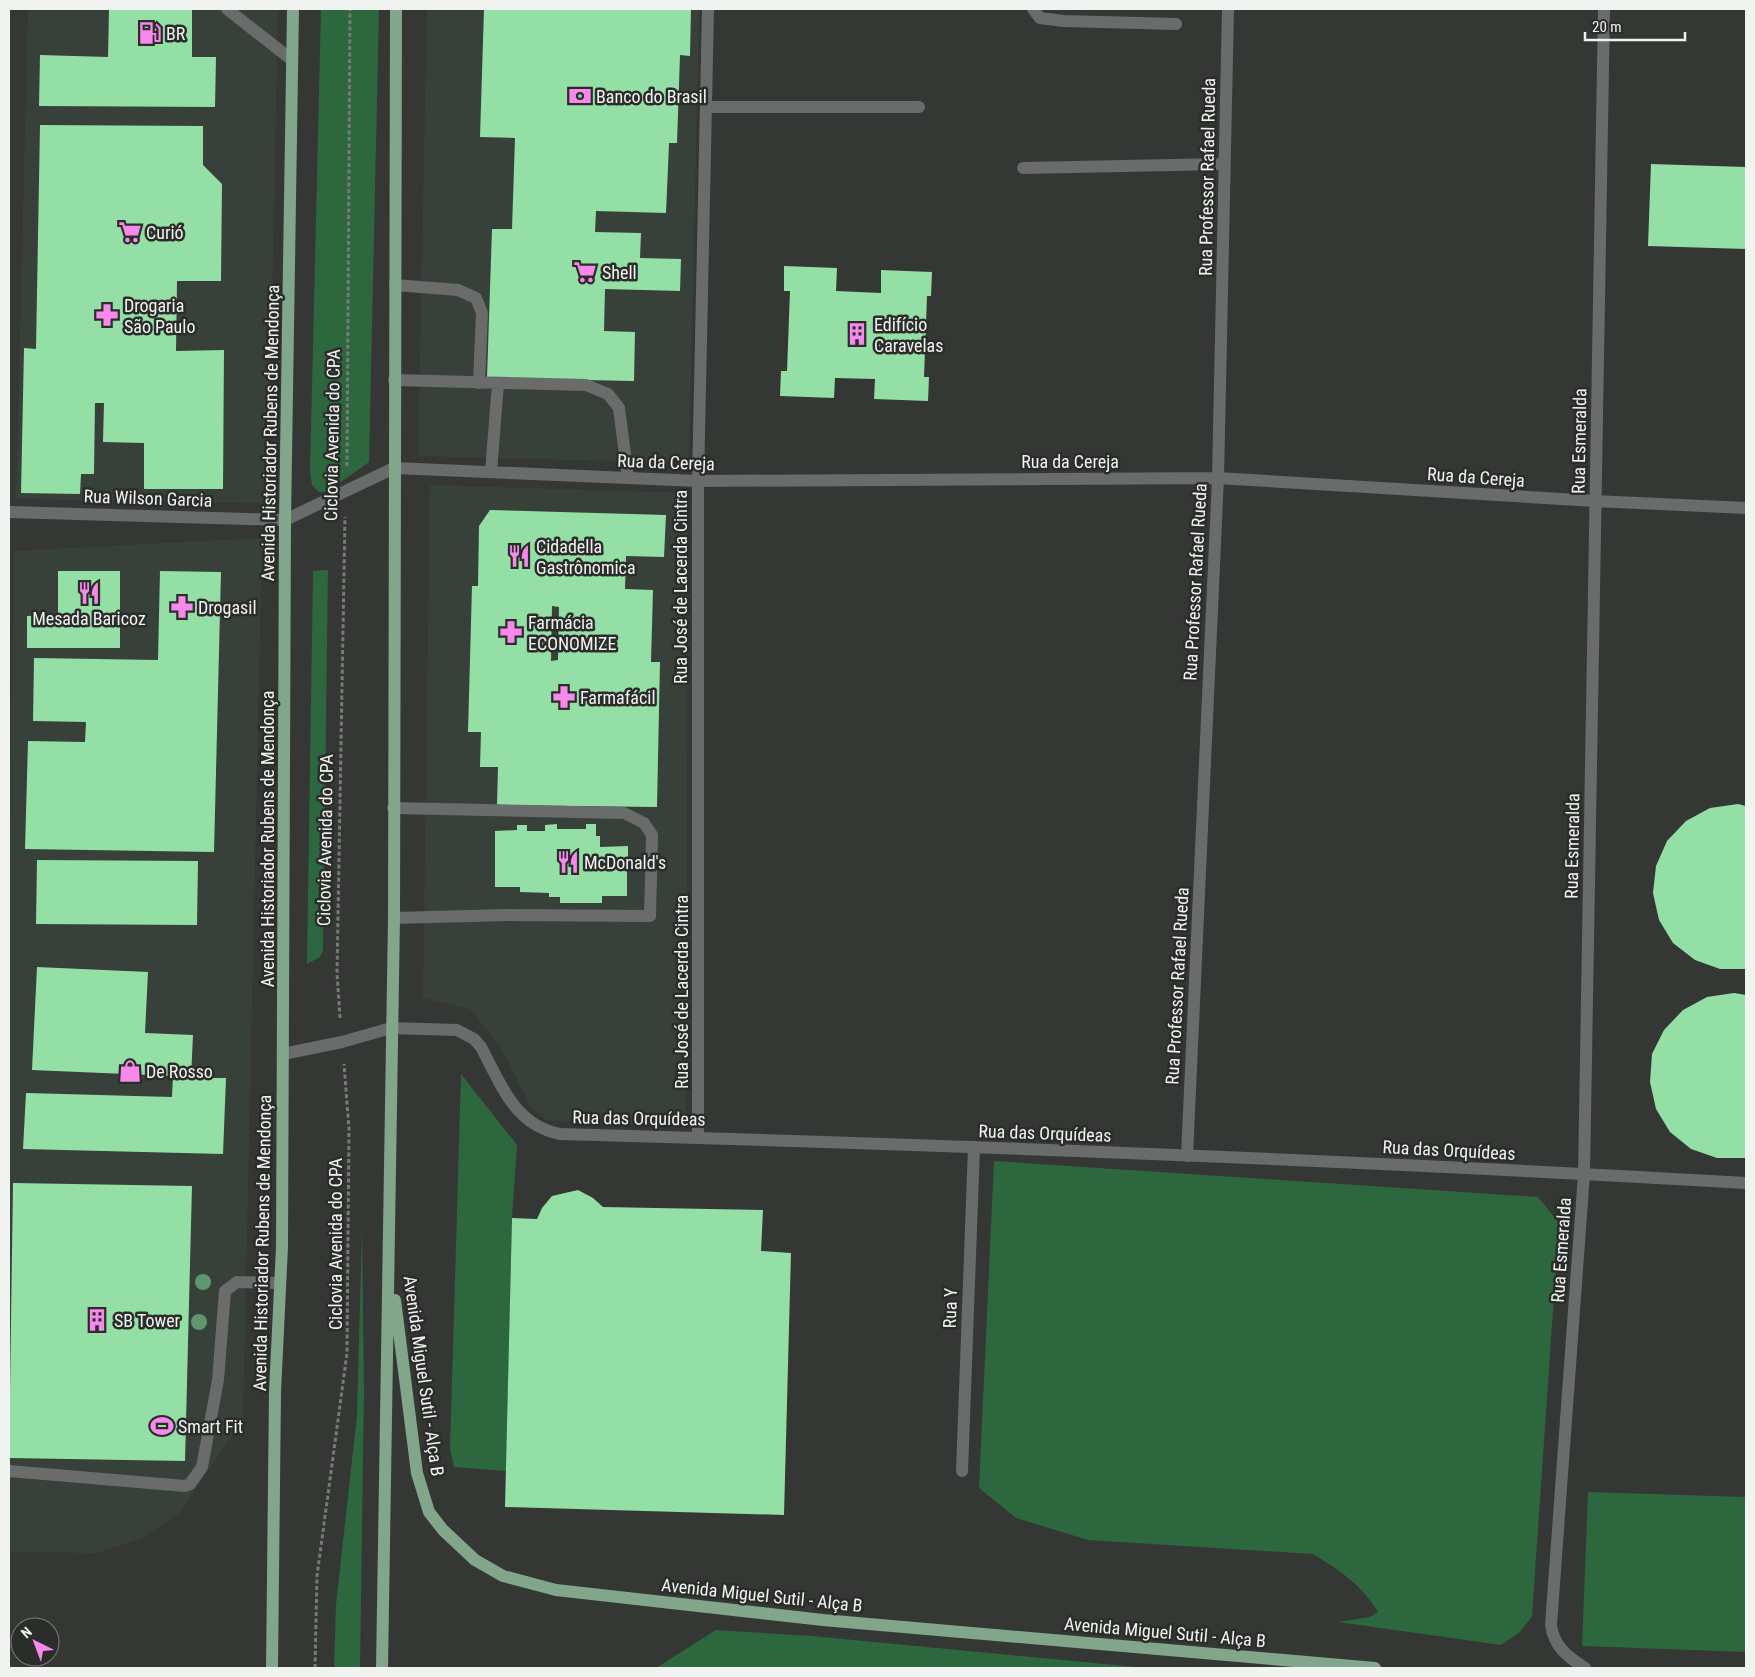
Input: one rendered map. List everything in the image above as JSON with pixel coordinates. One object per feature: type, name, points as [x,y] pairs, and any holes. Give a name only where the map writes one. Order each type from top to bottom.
[{"type":"main road","name":"Avenida Historiador Rubens de Mendonça","points":[[272,1668],[283,1054],[285,520],[293,9]]},
{"type":"main road","points":[[382,1668],[384,1427],[390,1256],[391,1028],[394,918],[396,9]]},
{"type":"main road","name":"Avenida Miguel Sutil - Alça B","points":[[390,1256],[417,1473],[429,1512],[443,1530],[475,1560],[504,1576],[556,1590],[823,1620],[1375,1668]]},
{"type":"street","points":[[227,9],[292,60]]},
{"type":"street","name":"Rua José de Lacerda Cintra","points":[[698,1136],[698,481],[708,9]]},
{"type":"street","points":[[1033,9],[1040,18],[1064,22],[1176,24]]},
{"type":"street","name":"Rua Professor Rafael Rueda","points":[[1187,1156],[1218,478],[1228,9]]},
{"type":"street","name":"Rua Esmeralda","points":[[1585,1668],[1563,1653],[1555,1642],[1551,1625],[1584,1174],[1604,9]]},
{"type":"street","points":[[706,107],[919,107]]},
{"type":"street","points":[[1023,168],[1224,164]]},
{"type":"street","points":[[395,285],[458,290],[476,298],[482,314],[479,383]]},
{"type":"street","points":[[394,380],[586,386],[608,394],[619,408],[628,478]]},
{"type":"street","points":[[491,472],[498,383]]},
{"type":"street","points":[[285,520],[394,468]]},
{"type":"street","name":"Rua da Cereja","points":[[394,468],[698,481],[1218,478],[1595,502],[1746,508]]},
{"type":"street","name":"Rua Wilson Garcia","points":[[9,512],[285,520]]},
{"type":"street","points":[[393,808],[624,814],[644,822],[652,835],[650,916],[508,915],[394,918]]},
{"type":"street","name":"Rua das Orquídeas","points":[[283,1054],[342,1042],[391,1028],[448,1029],[465,1033],[474,1039],[523,1118],[545,1131],[560,1134],[698,1136],[974,1147],[1746,1183]]},
{"type":"street","name":"Rua Y","points":[[962,1471],[974,1147]]},
{"type":"street","points":[[9,1471],[185,1486],[190,1484],[202,1467],[218,1380],[225,1291],[237,1282],[280,1284]]},
{"type":"path","name":"Ciclovia Avenida do CPA","points":[[315,1668],[317,1576],[348,1353],[349,1130],[336,973],[344,522],[347,490],[350,9]]},
{"type":"shaded area","points":[[28,9],[278,9],[268,503],[16,499]]},
{"type":"shaded area","points":[[427,9],[699,9],[689,463],[418,456]]},
{"type":"shaded area","points":[[430,485],[688,493],[686,1127],[546,1120],[530,1106],[503,1051],[470,1009],[423,998]]},
{"type":"shaded area","points":[[262,538],[243,1419],[179,1514],[144,1537],[97,1553],[9,1552],[9,881],[14,551]]},
{"type":"green space","points":[[321,9],[379,9],[369,462],[327,492],[319,492],[312,485],[310,470]]},
{"type":"green space","points":[[328,570],[323,951],[320,957],[307,964],[313,571]]},
{"type":"green space","points":[[461,1074],[517,1145],[512,1218],[506,1471],[454,1467],[450,1449]]},
{"type":"green space","points":[[994,1161],[1538,1197],[1559,1223],[1532,1616],[1520,1632],[1501,1645],[1338,1622],[1370,1617],[1378,1612],[1372,1602],[1357,1586],[1341,1572],[1313,1554],[1088,1540],[1016,1518],[979,1488]]},
{"type":"green space","points":[[362,1230],[364,1389],[360,1668],[334,1668],[336,1605],[357,1415]]},
{"type":"green space","points":[[1588,1492],[1746,1497],[1746,1652],[1582,1646]]},
{"type":"green space","points":[[716,1630],[812,1636],[1147,1668],[656,1668]]},
{"type":"building","points":[[109,9],[192,9],[192,57],[216,57],[215,107],[39,106],[40,55],[108,57]]},
{"type":"building","points":[[484,9],[691,9],[690,56],[680,55],[677,143],[669,143],[666,213],[596,211],[595,232],[641,233],[640,258],[681,259],[680,291],[605,289],[604,331],[635,332],[634,381],[487,378],[492,229],[512,229],[515,138],[480,137]]},
{"type":"building","points":[[40,125],[203,126],[203,165],[222,184],[221,281],[177,281],[176,351],[224,350],[223,489],[144,489],[144,443],[103,442],[104,403],[95,403],[94,474],[81,474],[80,494],[21,493],[24,348],[36,349]]},
{"type":"building","points":[[1651,164],[1746,167],[1746,249],[1648,246]]},
{"type":"building","name":"Edifício Caravelas","points":[[784,266],[837,268],[836,291],[881,293],[881,270],[932,272],[931,296],[927,296],[924,377],[929,377],[928,401],[874,399],[875,379],[835,378],[834,398],[780,396],[781,371],[787,371],[790,291],[784,291]]},
{"type":"building","points":[[490,510],[666,515],[664,557],[626,556],[625,589],[653,590],[651,662],[660,662],[657,807],[497,805],[498,767],[480,767],[481,732],[468,732],[472,586],[478,586],[479,526]],"holes":[[[552,606],[559,607],[558,660],[551,661]]]},
{"type":"building","name":"Mesada Baricoz","points":[[58,571],[120,571],[120,648],[27,648],[27,616],[58,615]]},
{"type":"building","points":[[160,571],[221,572],[214,852],[25,849],[28,741],[85,742],[86,722],[33,721],[34,658],[158,660]]},
{"type":"building","points":[[1738,804],[1746,806],[1746,969],[1720,969],[1695,960],[1673,943],[1659,920],[1653,893],[1656,866],[1667,841],[1686,821],[1710,808]]},
{"type":"building","name":"McDonald's","points":[[557,824],[557,829],[586,829],[586,824],[596,824],[596,836],[600,836],[600,847],[628,846],[628,858],[641,858],[641,867],[627,866],[627,896],[602,896],[602,903],[560,903],[560,897],[549,897],[549,893],[520,892],[520,887],[495,887],[495,831],[517,830],[517,825],[527,825],[527,831],[545,831],[545,825]]},
{"type":"building","points":[[37,860],[198,861],[197,925],[36,924]]},
{"type":"building","points":[[37,967],[148,972],[145,1033],[193,1035],[191,1078],[226,1078],[223,1154],[23,1149],[26,1093],[172,1097],[173,1076],[32,1070]]},
{"type":"building","points":[[1734,993],[1746,995],[1746,1158],[1717,1158],[1691,1149],[1670,1132],[1656,1109],[1650,1082],[1652,1054],[1664,1030],[1683,1010],[1707,997]]},
{"type":"building","points":[[13,1183],[192,1186],[185,1461],[9,1458]]},
{"type":"building","points":[[578,1190],[593,1198],[603,1207],[763,1210],[761,1251],[791,1253],[784,1515],[505,1507],[512,1218],[537,1219],[542,1208],[552,1196]]},
{"type":"place","name":"BR","points":[[150,33]]},
{"type":"place","name":"Banco do Brasil","points":[[580,96]]},
{"type":"place","name":"Curió","points":[[130,232]]},
{"type":"place","name":"Shell","points":[[585,272]]},
{"type":"place","name":"Drogaria São Paulo","points":[[107,315]]},
{"type":"place","name":"Edifício Caravelas","points":[[857,334]]},
{"type":"place","name":"Cidadella Gastrônomica","points":[[519,556]]},
{"type":"place","name":"Mesada Baricoz","points":[[89,593]]},
{"type":"place","name":"Drogasil","points":[[182,607]]},
{"type":"place","name":"Farmácia ECONOMIZE","points":[[511,632]]},
{"type":"place","name":"Farmafácil","points":[[564,697]]},
{"type":"place","name":"McDonald's","points":[[568,862]]},
{"type":"place","name":"De Rosso","points":[[130,1071]]},
{"type":"place","name":"SB Tower","points":[[97,1320]]},
{"type":"place","name":"Smart Fit","points":[[162,1426]]}]
